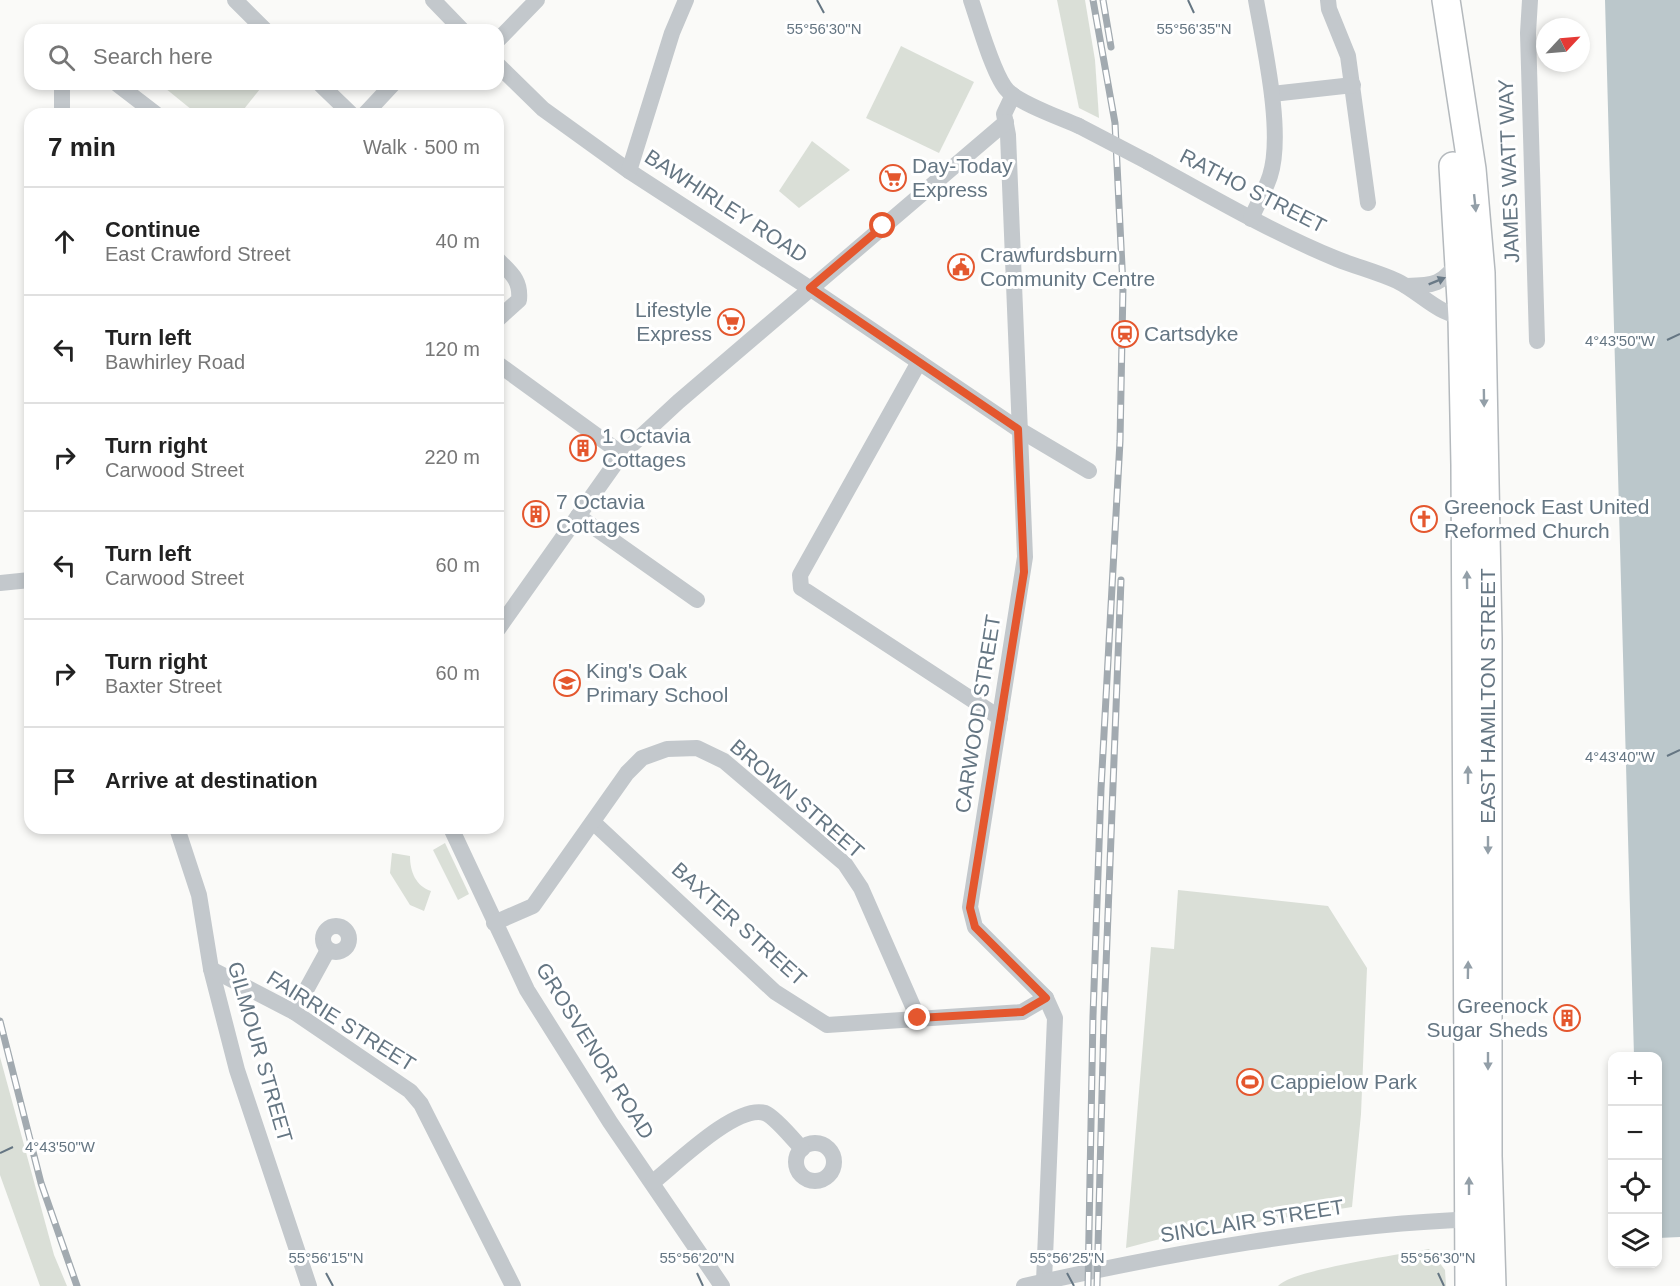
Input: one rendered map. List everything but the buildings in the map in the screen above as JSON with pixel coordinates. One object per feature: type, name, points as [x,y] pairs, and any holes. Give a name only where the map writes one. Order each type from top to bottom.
[{"type":"highway","name":"EAST HAMILTON STREET","points":[[1429,0],[1454,172],[1459,261],[1472,317]]},
{"type":"highway","name":"EAST HAMILTON STREET","points":[[1446,0],[1472,169],[1472,317],[1488,639],[1478,882],[1479,1219],[1469,1286]]},
{"type":"highway","name":"EAST HAMILTON STREET","points":[[1479,1219],[1492,1286]]},
{"type":"street","points":[[235,0],[260,24]]},
{"type":"street","points":[[433,0],[453,24]]},
{"type":"street","points":[[504,34],[537,0]]},
{"type":"street","points":[[629,171],[672,33],[686,0]]},
{"type":"street","points":[[971,0],[998,76],[1010,93]]},
{"type":"street","points":[[1251,219],[1270,176],[1274,156],[1272,94],[1256,0]]},
{"type":"street","points":[[1328,0],[1329,9],[1348,56],[1368,203]]},
{"type":"street","name":"JAMES WATT WAY","points":[[1530,0],[1528,33],[1537,341]]},
{"type":"street","name":"BAWHIRLEY ROAD","points":[[504,71],[543,109],[629,171],[810,288],[1018,429],[1089,471]]},
{"type":"street","points":[[1272,94],[1353,85]]},
{"type":"street","points":[[62,90],[62,108]]},
{"type":"street","points":[[125,90],[148,108]]},
{"type":"street","points":[[326,90],[345,108]]},
{"type":"street","points":[[371,108],[387,90]]},
{"type":"street","name":"CARWOOD STREET","points":[[1010,93],[1005,107],[1024,572],[971,898],[971,917],[975,927],[982,935],[1046,998],[1055,1025],[1044,1281]]},
{"type":"street","name":"RATHO STREET","points":[[1010,93],[1149,162],[1251,219],[1338,259],[1373,270],[1406,286],[1438,308],[1472,317]]},
{"type":"street","points":[[504,621],[622,454],[678,402],[1006,122]]},
{"type":"street","points":[[1406,286],[1430,285],[1442,281],[1459,261]]},
{"type":"street","points":[[504,266],[517,278],[520,287],[519,300],[504,314]]},
{"type":"street","points":[[919,362],[800,575],[799,582],[806,591],[1000,718]]},
{"type":"street","points":[[504,368],[622,454]]},
{"type":"street","points":[[578,516],[697,600]]},
{"type":"street","points":[[0,583],[24,581]]},
{"type":"street","name":"BROWN STREET","points":[[494,923],[533,906],[627,773],[642,758],[667,749],[697,748],[724,761],[845,864],[861,888],[918,1018]]},
{"type":"street","name":"BAXTER STREET","points":[[593,822],[775,993],[827,1024],[1022,1012],[1046,998]]},
{"type":"street","name":"GILMOUR STREET","points":[[179,834],[199,895],[212,969],[237,1070],[309,1286]]},
{"type":"street","name":"GROSVENOR ROAD","points":[[454,834],[526,990],[610,1122],[722,1286]]},
{"type":"street","points":[[294,1012],[328,950]]},
{"type":"street","name":"FAIRRIE STREET","points":[[212,969],[294,1012],[410,1091],[421,1104],[513,1286]]},
{"type":"street","points":[[653,1182],[723,1126],[741,1115],[755,1112],[768,1114],[802,1149]]},
{"type":"street","name":"SINCLAIR STREET","points":[[1024,1286],[1118,1264],[1370,1225],[1479,1219]]},
{"type":"shaded area","points":[[1057,0],[1085,0],[1095,60],[1099,118],[1079,108]]},
{"type":"shaded area","points":[[1605,0],[1680,0],[1680,1237],[1662,1238],[1662,1052],[1634,1052]]},
{"type":"shaded area","points":[[901,46],[974,82],[939,153],[866,118]]},
{"type":"shaded area","points":[[167,90],[259,90],[245,108],[190,108]]},
{"type":"shaded area","points":[[812,141],[850,170],[799,208],[779,191]]},
{"type":"shaded area","points":[[445,843],[469,894],[458,900],[433,850]]},
{"type":"shaded area","points":[[392,853],[410,856],[415,878],[421,886],[431,891],[424,911],[410,905],[390,873]]},
{"type":"shaded area","name":"Cappielow Park","points":[[1178,890],[1328,906],[1367,968],[1361,1114],[1352,1207],[1175,1235],[1126,1248],[1151,947],[1174,949]]},
{"type":"shaded area","points":[[0,1057],[54,1255],[67,1286],[40,1286],[0,1175]]},
{"type":"shaded area","points":[[1429,1249],[1445,1270],[1446,1286],[1278,1286],[1303,1274]]},
{"type":"railway","points":[[1088,1286],[1093,1016],[1101,789],[1120,441],[1123,287],[1115,123],[1093,0]]},
{"type":"railway","points":[[1103,0],[1111,47]]},
{"type":"railway","points":[[1097,1286],[1104,1017],[1121,580]]},
{"type":"railway","points":[[0,1021],[41,1183],[77,1286]]},
{"type":"place","name":"Day-Today Express","points":[[893,178]]},
{"type":"place","name":"Crawfurdsburn Community Centre","points":[[961,267]]},
{"type":"place","name":"Lifestyle Express","points":[[731,322]]},
{"type":"place","name":"Cartsdyke","points":[[1125,334]]},
{"type":"place","name":"1 Octavia Cottages","points":[[583,448]]},
{"type":"place","name":"7 Octavia Cottages","points":[[536,514]]},
{"type":"place","name":"Greenock East United Reformed Church","points":[[1424,519]]},
{"type":"place","name":"King's Oak Primary School","points":[[567,683]]},
{"type":"place","name":"Greenock Sugar Sheds","points":[[1567,1018]]},
{"type":"place","name":"Cappielow Park","points":[[1250,1082]]},
{"type":"route","points":[[883,226],[810,288],[1018,429],[1025,557],[1023,585],[970,908],[975,927],[1046,998],[1022,1012],[918,1018]]}]
